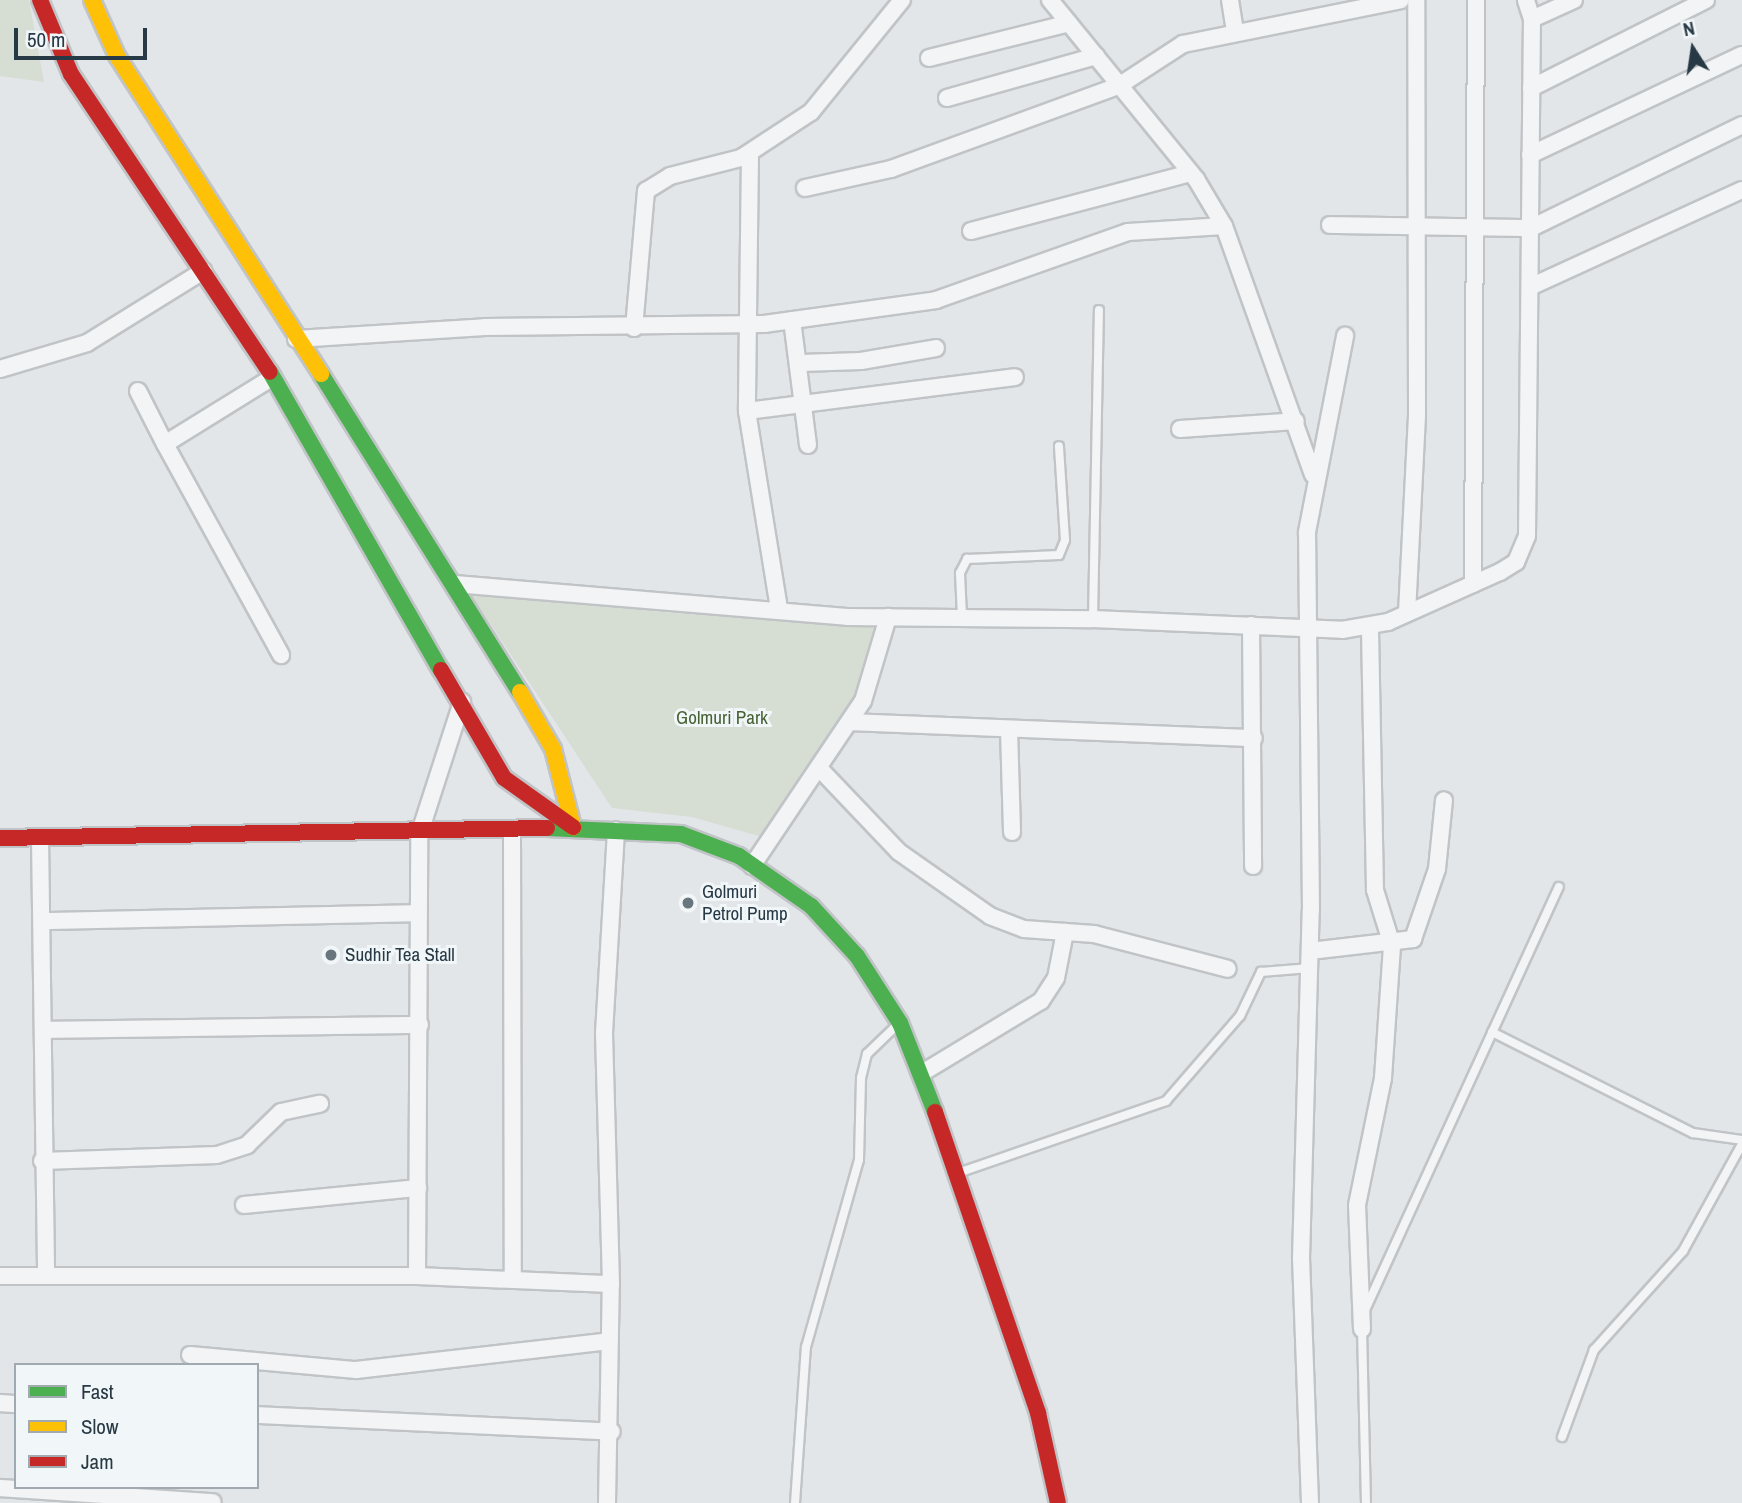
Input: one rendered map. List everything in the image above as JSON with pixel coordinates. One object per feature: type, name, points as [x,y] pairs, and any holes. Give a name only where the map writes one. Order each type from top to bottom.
[{"type":"street","points":[[40,0],[71,74],[272,377],[504,778],[573,827]]},
{"type":"street","points":[[92,0],[117,57],[455,584],[553,749],[573,827]]},
{"type":"street","points":[[634,328],[646,191],[655,181],[750,153],[811,112],[902,0]]},
{"type":"street","points":[[1050,0],[1190,173],[1224,226],[1315,480]]},
{"type":"street","points":[[1230,0],[1235,31]]},
{"type":"street","points":[[805,188],[891,169],[1120,85],[1183,44],[1235,31],[1401,0]]},
{"type":"street","points":[[1407,613],[1417,415],[1416,0]]},
{"type":"street","points":[[1473,584],[1472,227],[1476,0]]},
{"type":"street","points":[[1532,19],[1574,0]]},
{"type":"street","points":[[1531,88],[1706,0]]},
{"type":"street","points":[[455,584],[888,617],[1093,618],[1370,628],[1473,584],[1516,562],[1527,536],[1532,19],[1527,1]]},
{"type":"street","points":[[929,58],[1069,23]]},
{"type":"street","points":[[1530,156],[1742,55]]},
{"type":"street","points":[[947,98],[1096,56]]},
{"type":"street","points":[[1330,225],[1531,228],[1742,125]]},
{"type":"street","points":[[750,153],[747,411],[779,609]]},
{"type":"street","points":[[971,232],[1190,173]]},
{"type":"street","points":[[1530,287],[1742,190]]},
{"type":"street","points":[[296,339],[485,327],[634,328],[747,325],[792,320],[936,300],[1128,232],[1224,226]]},
{"type":"street","points":[[0,369],[87,343],[203,271]]},
{"type":"street","points":[[792,320],[801,363],[808,445]]},
{"type":"street","points":[[1310,1503],[1301,1259],[1310,968],[1306,627],[1315,480],[1345,336]]},
{"type":"street","points":[[801,363],[861,361],[936,348]]},
{"type":"street","points":[[165,444],[272,377]]},
{"type":"street","points":[[747,411],[806,408],[1015,377]]},
{"type":"street","points":[[138,391],[281,655]]},
{"type":"street","points":[[1180,429],[1296,421]]},
{"type":"street","points":[[752,866],[850,722],[875,672],[888,617]]},
{"type":"street","points":[[1251,625],[1253,866]]},
{"type":"street","points":[[1362,1329],[1357,1205],[1383,1078],[1392,945],[1375,890],[1370,628]]},
{"type":"street","points":[[417,1276],[420,1025],[416,914],[419,835],[462,702]]},
{"type":"street","points":[[850,722],[1254,737]]},
{"type":"street","points":[[1009,730],[1013,832]]},
{"type":"street","points":[[819,768],[899,852],[966,903],[1024,929],[1065,932],[1228,969]]},
{"type":"street","points":[[1310,951],[1392,945],[1418,931],[1437,869],[1444,800]]},
{"type":"street","points":[[0,838],[419,835],[573,827],[681,834],[752,866],[811,906],[857,956],[900,1023],[961,1172],[1038,1413],[1058,1503]]},
{"type":"street","points":[[512,830],[513,1280]]},
{"type":"street","points":[[607,1503],[612,1432],[604,1033],[616,830]]},
{"type":"street","points":[[40,838],[46,921],[42,1161],[46,1273]]},
{"type":"street","points":[[46,921],[416,914]]},
{"type":"street","points":[[922,1073],[1041,1001],[1056,978],[1065,932]]},
{"type":"street","points":[[46,1030],[420,1025]]},
{"type":"street","points":[[42,1161],[224,1153],[247,1145],[281,1112],[320,1104]]},
{"type":"street","points":[[244,1205],[418,1188]]},
{"type":"street","points":[[0,1276],[46,1273],[417,1276],[611,1284]]},
{"type":"street","points":[[190,1354],[356,1370],[609,1342]]},
{"type":"street","points":[[259,1415],[612,1432]]},
{"type":"street","points":[[24,1489],[213,1497]]},
{"type":"lane","points":[[1093,618],[1099,310]]},
{"type":"lane","points":[[962,617],[960,573],[967,559],[1059,555],[1065,540],[1059,446]]},
{"type":"lane","points":[[1366,1503],[1362,1329],[1368,1299],[1559,887]]},
{"type":"lane","points":[[961,1172],[1166,1101],[1240,1016],[1261,972],[1310,968]]},
{"type":"lane","points":[[795,1503],[806,1347],[859,1160],[861,1078],[867,1054],[900,1023]]},
{"type":"lane","points":[[1492,1032],[1693,1133],[1742,1142],[1683,1251],[1594,1350],[1562,1437]]},
{"type":"green space","points":[[0,0],[29,0],[44,82],[0,76]]},
{"type":"green space","name":"Golmuri Park","points":[[468,590],[661,612],[878,628],[857,699],[766,838],[692,817],[612,808]]},
{"type":"traffic: fast","points":[[270,372],[441,670]]},
{"type":"traffic: fast","points":[[321,374],[520,692]]},
{"type":"traffic: fast","points":[[547,828],[681,834],[739,856],[811,906],[857,956],[900,1023],[935,1112]]},
{"type":"traffic: slow","points":[[92,0],[117,56],[321,374]]},
{"type":"traffic: slow","points":[[520,692],[553,749],[573,827]]},
{"type":"traffic: jam","points":[[40,0],[71,74],[270,372]]},
{"type":"traffic: jam","points":[[441,670],[504,778],[573,827]]},
{"type":"traffic: jam","points":[[0,838],[547,828]]},
{"type":"traffic: jam","points":[[935,1112],[1038,1413],[1058,1503]]},
{"type":"place","name":"Golmuri Petrol Pump","points":[[688,903]]},
{"type":"place","name":"Sudhir Tea Stall","points":[[331,955]]}]
